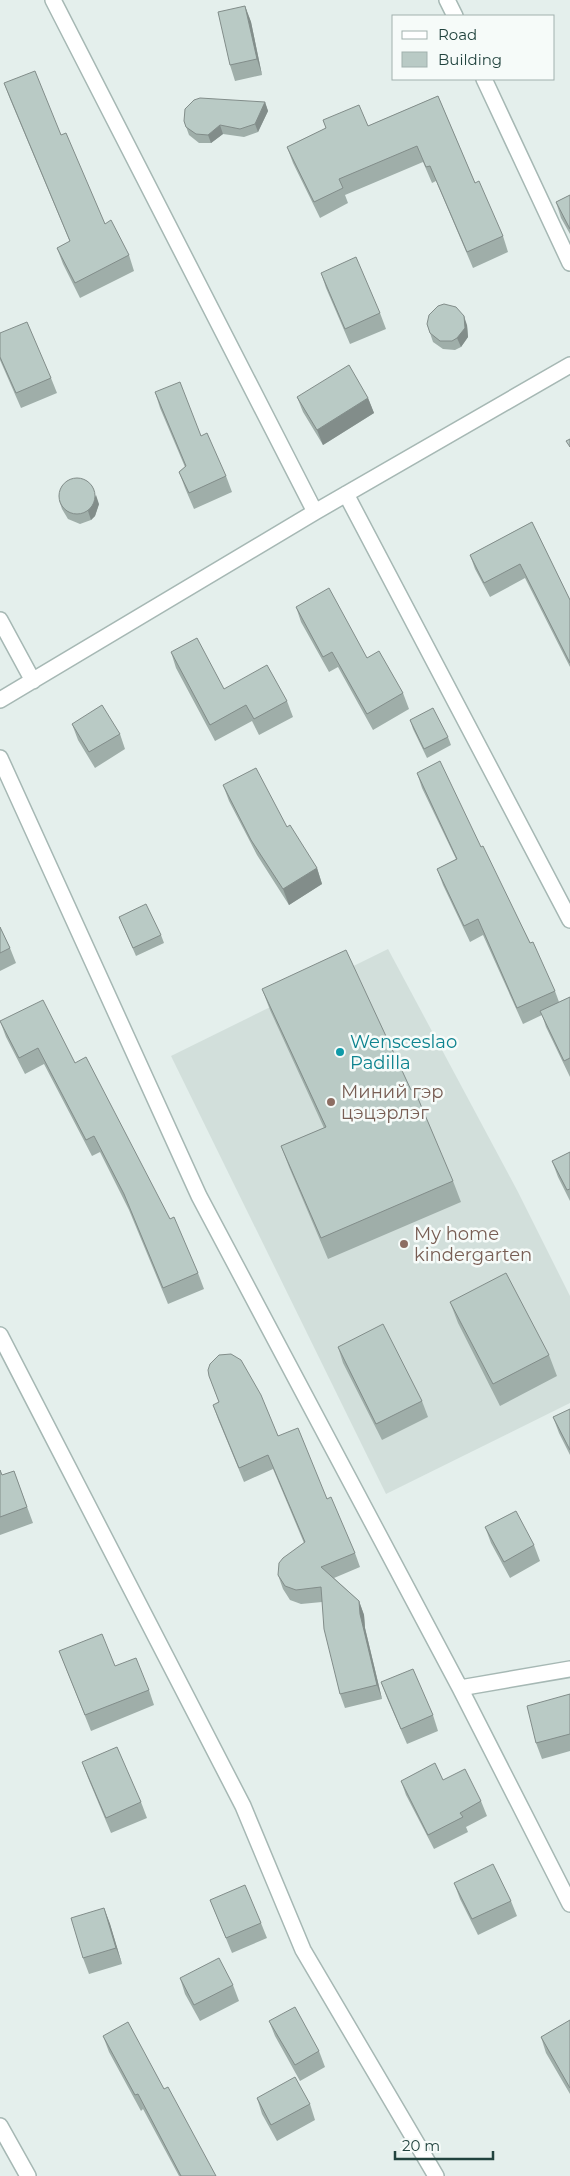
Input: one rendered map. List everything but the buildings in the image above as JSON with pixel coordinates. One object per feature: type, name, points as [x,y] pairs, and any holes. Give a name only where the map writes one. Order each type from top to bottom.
[{"type":"street","points":[[54,0],[315,512]]},
{"type":"street","points":[[447,0],[454,15]]},
{"type":"street","points":[[484,80],[570,263]]},
{"type":"street","points":[[0,700],[315,512],[570,366]]},
{"type":"street","points":[[346,494],[570,920]]},
{"type":"street","points":[[0,620],[33,681]]},
{"type":"street","points":[[0,758],[199,1196],[460,1688],[570,1904]]},
{"type":"street","points":[[0,1334],[243,1806],[303,1950],[436,2176]]},
{"type":"street","points":[[460,1688],[570,1668]]},
{"type":"street","points":[[0,2126],[28,2176]]},
{"type":"shaded area","name":"My home kindergarten","points":[[388,949],[518,1192],[570,1296],[570,1403],[386,1494],[171,1056]]},
{"type":"place","name":"Wensceslao Padilla","points":[[340,1052]]},
{"type":"place","name":"Миний гэр цэцэрлэг","points":[[331,1102]]},
{"type":"place","name":"My home kindergarten","points":[[404,1244]]}]
